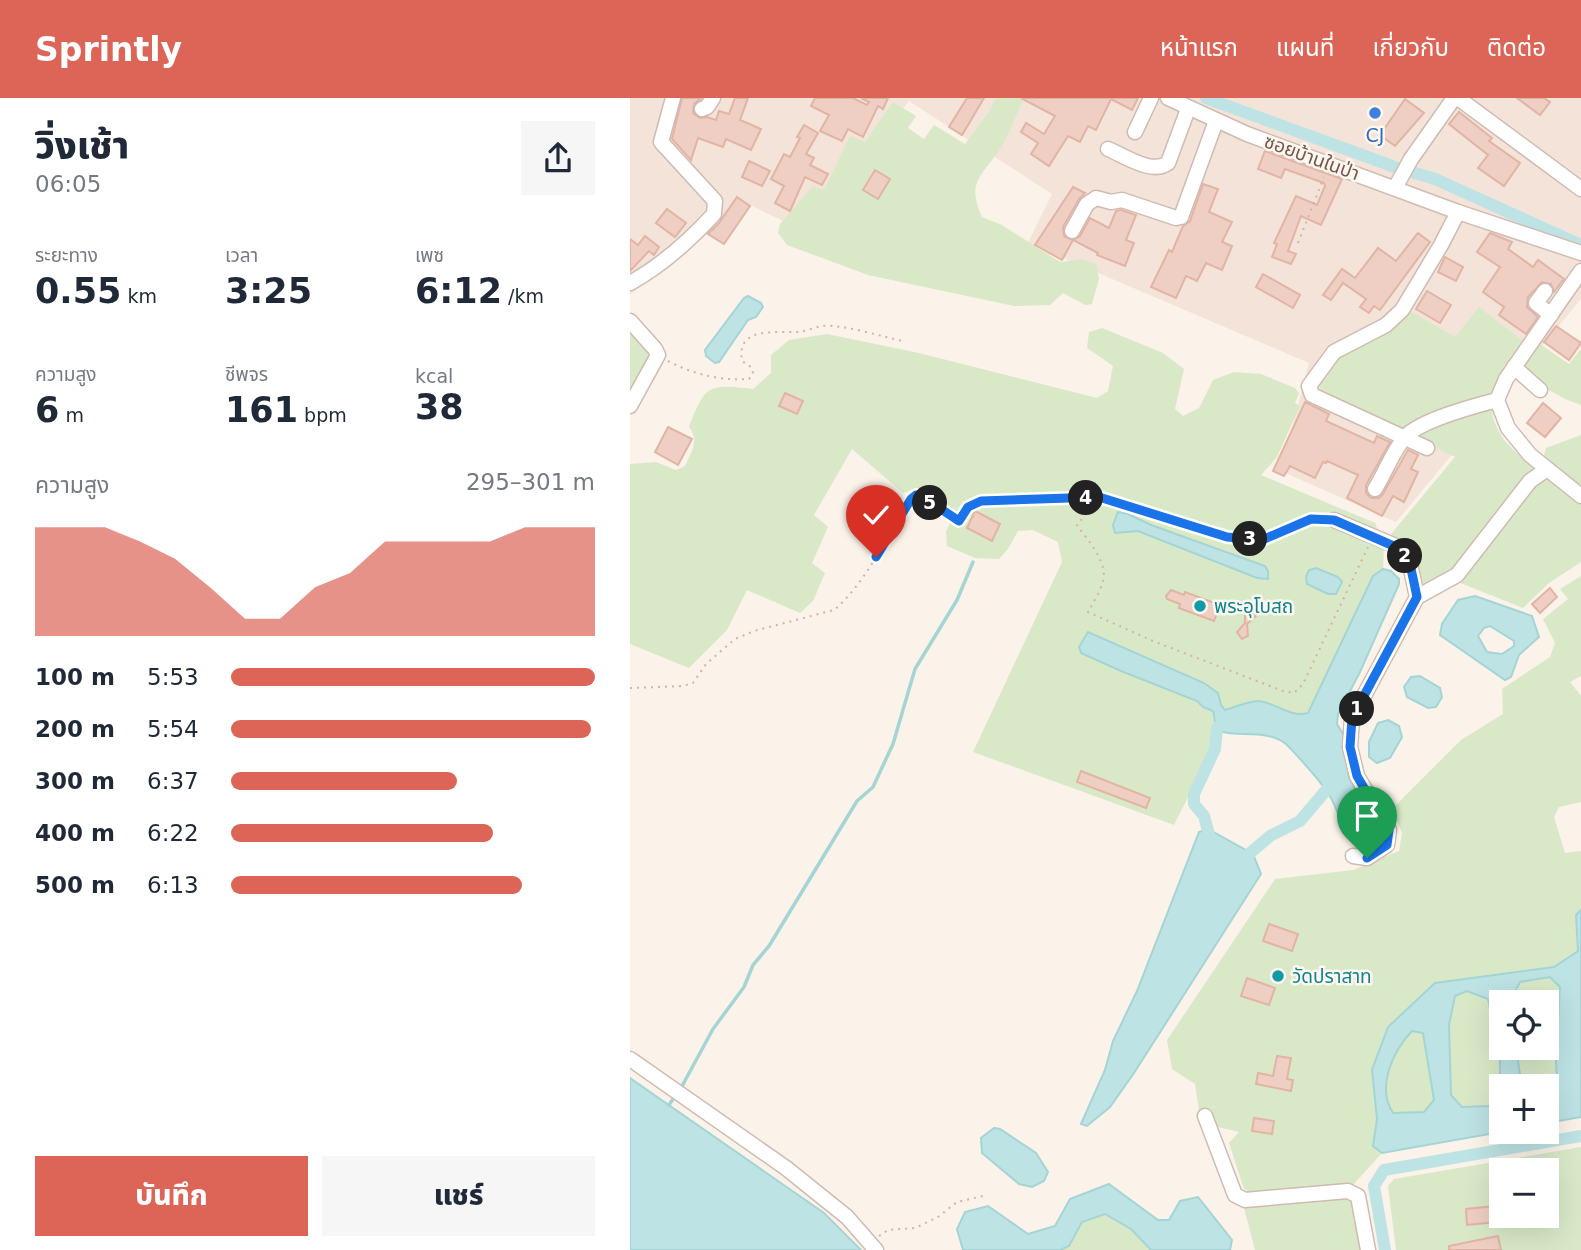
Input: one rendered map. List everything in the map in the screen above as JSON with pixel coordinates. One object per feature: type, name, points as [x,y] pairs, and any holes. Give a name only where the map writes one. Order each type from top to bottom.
[{"type":"street","points":[[630,283],[652,271],[687,243],[714,214],[716,207],[715,201],[661,142],[673,98]]},
{"type":"street","points":[[702,109],[708,107],[713,98]]},
{"type":"street","points":[[1135,132],[1151,98]]},
{"type":"street","name":"ซอยบ้านในป่า","points":[[1168,98],[1216,121],[1458,212],[1581,253]]},
{"type":"street","points":[[1395,188],[1411,159],[1460,99],[1581,189]]},
{"type":"street","points":[[1108,149],[1153,168],[1162,168],[1168,163],[1188,109]]},
{"type":"street","points":[[1072,231],[1087,204],[1096,198],[1111,202],[1122,200],[1176,218],[1181,217],[1216,121]]},
{"type":"street","points":[[1427,448],[1329,405],[1312,396],[1309,386],[1334,352],[1386,325],[1402,310],[1441,246],[1458,212]]},
{"type":"street","points":[[1581,271],[1506,379],[1497,400],[1508,428],[1530,455],[1581,496]]},
{"type":"street","points":[[1545,291],[1536,303],[1551,315]]},
{"type":"street","points":[[630,321],[658,355],[630,406]]},
{"type":"street","points":[[1514,367],[1540,390]]},
{"type":"street","points":[[1376,489],[1405,438],[1416,429],[1497,400]]},
{"type":"street","points":[[1353,856],[1367,858],[1387,845],[1389,830],[1357,776],[1350,747],[1352,718],[1417,597],[1457,575],[1530,481],[1547,469]]},
{"type":"street","points":[[1334,520],[1396,547],[1410,564],[1417,597]]},
{"type":"street","points":[[630,1059],[786,1168],[847,1217],[873,1246]]},
{"type":"street","points":[[1205,1116],[1235,1195],[1245,1200],[1354,1192],[1358,1196],[1368,1250]]},
{"type":"path","points":[[1298,243],[1329,163]]},
{"type":"path","points":[[658,355],[692,372],[737,380],[749,379],[753,373],[751,367],[742,361],[740,352],[747,338],[762,332],[800,332],[825,326],[903,341]]},
{"type":"path","points":[[630,688],[683,686],[693,682],[706,664],[735,639],[754,631],[834,610],[842,604],[876,557],[916,495],[959,521]]},
{"type":"path","points":[[1099,497],[1077,525],[1100,559],[1104,570],[1103,581],[1088,612],[1269,687],[1294,693],[1303,684],[1373,537]]},
{"type":"path","points":[[957,525],[968,507],[981,501],[1099,497],[1227,537],[1262,540],[1311,519],[1334,520]]},
{"type":"path","points":[[873,1246],[888,1230],[915,1228],[938,1217],[957,1202],[983,1196]]},
{"type":"shaded area","points":[[630,98],[1581,98],[1581,299],[1396,522],[1281,471],[1309,363],[1028,243],[1052,194],[909,101],[806,232],[746,203],[733,209],[630,295]]},
{"type":"green space","points":[[996,98],[1024,98],[1004,143],[978,180],[977,205],[982,217],[1002,225],[1060,262],[1083,259],[1096,264],[1099,279],[1092,304],[1085,305],[1063,293],[1050,305],[1014,306],[868,275],[787,245],[778,233],[780,224],[813,186],[824,190],[850,136],[865,142],[893,102],[916,116],[908,128],[924,139],[934,125],[965,144]]},
{"type":"green space","points":[[1479,307],[1523,341],[1500,374],[1492,397],[1492,409],[1494,422],[1504,440],[1536,470],[1455,570],[1420,588],[1401,543],[1391,534],[1455,457],[1322,392],[1318,384],[1335,358],[1410,311],[1455,337]]},
{"type":"green space","points":[[1102,328],[1163,353],[1184,369],[1175,409],[1183,416],[1199,408],[1213,380],[1234,372],[1261,374],[1295,388],[1299,393],[1295,403],[1300,406],[1277,457],[1261,475],[1375,523],[1384,547],[1383,569],[1373,576],[1308,713],[1289,712],[1259,701],[1225,710],[1218,693],[1081,653],[1197,701],[1213,711],[1215,723],[1209,752],[1174,825],[973,752],[1062,562],[1058,542],[1033,530],[1018,531],[999,559],[975,558],[947,546],[946,532],[954,514],[924,493],[903,493],[852,449],[814,515],[828,527],[812,563],[825,573],[813,601],[800,613],[747,590],[727,630],[689,668],[630,644],[630,464],[656,462],[676,470],[685,466],[694,442],[689,427],[700,402],[710,390],[718,387],[753,389],[771,373],[771,355],[789,340],[827,334],[919,353],[1097,398],[1108,391],[1113,366],[1087,348],[1089,332]]},
{"type":"green space","points":[[630,331],[650,350],[651,359],[630,394]]},
{"type":"green space","points":[[1540,344],[1569,364],[1581,349],[1581,405],[1538,384],[1523,364]]},
{"type":"green space","points":[[1581,435],[1581,487],[1544,456],[1546,448]]},
{"type":"green space","points":[[1545,479],[1556,480],[1581,504],[1581,562],[1549,583],[1523,608],[1458,582],[1534,484]]},
{"type":"green space","points":[[1581,576],[1581,676],[1570,682],[1581,696],[1581,802],[1559,807],[1554,817],[1565,853],[1581,851],[1581,910],[1576,915],[1578,951],[1554,967],[1435,983],[1388,1027],[1372,1070],[1377,1119],[1373,1146],[1382,1153],[1354,1184],[1257,1195],[1244,1189],[1229,1143],[1239,1132],[1201,1123],[1195,1084],[1172,1069],[1167,1040],[1275,879],[1353,870],[1399,851],[1402,833],[1392,809],[1461,740],[1503,714],[1502,689],[1550,657],[1555,643],[1543,619],[1568,599],[1560,589]]},
{"type":"green space","points":[[1550,977],[1560,987],[1559,1005],[1559,990],[1515,990],[1519,982]]},
{"type":"green space","points":[[1467,990],[1488,999],[1489,1060],[1500,1060],[1500,1074],[1489,1074],[1489,1106],[1462,1107],[1451,1095],[1449,1025],[1455,996]]},
{"type":"green space","points":[[1412,1031],[1423,1033],[1434,1100],[1424,1112],[1393,1113],[1386,1092],[1389,1070],[1393,1059]]},
{"type":"green space","points":[[1518,1060],[1556,1060],[1557,1074],[1520,1074]]},
{"type":"green space","points":[[1581,1147],[1581,1250],[1396,1250],[1388,1186],[1394,1179],[1489,1163],[1489,1228],[1559,1228],[1559,1158],[1517,1158]]},
{"type":"green space","points":[[1346,1197],[1354,1202],[1364,1250],[1255,1250],[1244,1208],[1285,1201]]},
{"type":"green space","points":[[1105,1214],[1131,1229],[1151,1250],[1060,1250],[1069,1246],[1082,1222]]},
{"type":"water","points":[[748,296],[763,307],[756,317],[748,320],[719,362],[715,363],[706,356],[705,350]]},
{"type":"water","points":[[1118,512],[1265,566],[1268,579],[1257,578],[1138,531],[1115,533],[1113,525]]},
{"type":"water","points":[[1316,568],[1338,577],[1342,582],[1336,594],[1328,594],[1307,584],[1309,570]]},
{"type":"water","points":[[1383,569],[1391,571],[1399,579],[1399,584],[1338,714],[1337,724],[1346,739],[1349,778],[1366,809],[1383,831],[1383,837],[1365,852],[1347,834],[1324,787],[1281,741],[1270,736],[1221,731],[1216,726],[1213,711],[1197,701],[1081,653],[1079,647],[1088,632],[1204,683],[1218,693],[1225,710],[1259,701],[1296,714],[1308,713],[1373,576]]},
{"type":"water","points":[[1475,596],[1532,616],[1539,637],[1519,655],[1511,677],[1505,680],[1440,635],[1442,624],[1458,600]],"holes":[[[1490,626],[1514,641],[1514,646],[1502,654],[1487,652],[1478,636],[1484,628]]]},
{"type":"water","points":[[1420,676],[1440,688],[1442,697],[1436,707],[1428,708],[1407,697],[1404,687],[1411,677]]},
{"type":"water","points":[[1388,720],[1399,726],[1402,737],[1390,758],[1377,763],[1369,757],[1369,742],[1378,723]]},
{"type":"water","points":[[1208,829],[1253,854],[1261,874],[1110,1107],[1087,1126],[1081,1124],[1199,832]]},
{"type":"water","points":[[1581,910],[1581,1117],[1559,1121],[1559,1074],[1557,1074],[1556,1060],[1559,1060],[1560,987],[1550,977],[1520,982],[1516,990],[1489,990],[1489,1004],[1488,999],[1467,991],[1455,996],[1449,1025],[1451,1095],[1462,1107],[1489,1106],[1489,1134],[1382,1153],[1373,1146],[1377,1119],[1372,1070],[1388,1027],[1435,983],[1554,967],[1578,951],[1576,915]],"holes":[[[1412,1031],[1423,1033],[1434,1100],[1424,1112],[1393,1113],[1386,1092],[1393,1059]]]},
{"type":"water","points":[[1500,1060],[1518,1060],[1520,1074],[1500,1074]]},
{"type":"water","points":[[630,1078],[824,1213],[861,1250],[630,1250]]},
{"type":"water","points":[[994,1128],[1000,1129],[1036,1153],[1048,1172],[1044,1181],[1032,1187],[1019,1184],[982,1153],[981,1138]]},
{"type":"water","points":[[1109,1184],[1158,1220],[1169,1220],[1180,1201],[1198,1197],[1232,1240],[1230,1250],[1151,1250],[1131,1229],[1105,1214],[1082,1222],[1069,1246],[1060,1250],[963,1250],[957,1229],[965,1212],[988,1206],[1028,1234],[1055,1226],[1070,1199]]},
{"type":"building","points":[[682,98],[701,98],[694,104],[693,113],[700,118],[716,120],[719,111],[729,114],[735,98],[748,98],[740,120],[761,129],[751,150],[726,139],[723,147],[698,138],[691,160],[672,139]]},
{"type":"building","points":[[815,98],[853,98],[867,105],[869,102],[861,98],[888,98],[883,109],[878,106],[863,137],[848,129],[842,141],[820,131],[829,115],[811,106]]},
{"type":"building","points":[[967,98],[984,98],[962,135],[949,127]]},
{"type":"building","points":[[1021,98],[1138,98],[1132,110],[1111,99],[1096,130],[1088,126],[1080,142],[1068,136],[1049,166],[1031,154],[1038,143],[1021,132],[1026,123],[1044,134],[1055,116]]},
{"type":"building","points":[[1517,98],[1544,98],[1550,102],[1540,115]]},
{"type":"building","points":[[1405,99],[1424,113],[1395,146],[1380,135]]},
{"type":"building","points":[[1459,112],[1492,138],[1489,141],[1520,163],[1504,186],[1478,168],[1488,155],[1449,124]]},
{"type":"building","points":[[804,125],[818,133],[806,154],[814,158],[810,165],[828,174],[822,185],[805,177],[790,211],[775,203],[784,186],[771,179],[784,154],[790,157]]},
{"type":"building","points":[[1265,151],[1342,179],[1321,225],[1301,216],[1288,251],[1296,254],[1291,264],[1272,257],[1277,244],[1274,243],[1296,196],[1317,205],[1325,186],[1324,183],[1285,169],[1281,178],[1258,169]]},
{"type":"building","points":[[749,161],[770,171],[762,186],[742,177]]},
{"type":"building","points":[[875,170],[890,179],[878,199],[863,190]]},
{"type":"building","points":[[1203,184],[1218,189],[1209,212],[1232,222],[1222,242],[1232,246],[1222,270],[1206,263],[1197,281],[1186,276],[1176,298],[1151,287],[1169,250],[1172,252],[1183,226],[1190,221]]},
{"type":"building","points":[[1073,187],[1085,193],[1063,227],[1064,236],[1073,240],[1062,260],[1035,245]]},
{"type":"building","points":[[737,197],[750,206],[724,244],[708,234]]},
{"type":"building","points":[[667,209],[686,223],[675,237],[656,223]]},
{"type":"building","points":[[1116,211],[1136,215],[1126,240],[1134,243],[1125,266],[1097,255],[1098,253],[1073,240],[1080,236],[1090,218],[1109,228]]},
{"type":"building","points":[[1418,233],[1430,242],[1380,310],[1374,306],[1369,313],[1360,307],[1366,299],[1343,283],[1331,300],[1323,295],[1342,269],[1355,278],[1378,248],[1396,261]]},
{"type":"building","points":[[1490,233],[1512,242],[1508,249],[1533,267],[1538,260],[1564,279],[1554,292],[1551,284],[1542,282],[1528,297],[1527,307],[1538,317],[1526,334],[1499,315],[1504,307],[1483,292],[1500,267],[1477,252]]},
{"type":"building","points":[[645,236],[659,247],[654,255],[649,251],[630,271],[630,239],[638,245]]},
{"type":"building","points":[[1445,257],[1463,267],[1456,281],[1438,272]]},
{"type":"building","points":[[1263,274],[1300,295],[1293,308],[1256,287]]},
{"type":"building","points":[[1427,291],[1451,305],[1440,323],[1416,309]]},
{"type":"building","points":[[1556,326],[1581,343],[1569,360],[1544,342]]},
{"type":"building","points":[[785,393],[803,401],[797,414],[779,406]]},
{"type":"building","points":[[1305,402],[1329,414],[1326,421],[1374,443],[1377,436],[1390,442],[1366,485],[1366,493],[1371,498],[1379,498],[1383,494],[1408,450],[1418,455],[1411,469],[1418,472],[1404,502],[1393,496],[1382,516],[1347,498],[1358,475],[1327,461],[1323,462],[1315,478],[1290,466],[1284,476],[1273,471]]},
{"type":"building","points":[[1543,403],[1561,418],[1545,437],[1527,423]]},
{"type":"building","points":[[668,427],[692,439],[678,465],[655,452]]},
{"type":"building","points":[[975,511],[1000,524],[992,541],[967,528]]},
{"type":"building","points":[[1550,588],[1557,597],[1540,613],[1532,604]]},
{"type":"building","name":"พระอุโบสถ","points":[[1171,590],[1184,595],[1185,592],[1220,605],[1214,621],[1179,608],[1180,604],[1167,599],[1166,596]]},
{"type":"building","points":[[1250,609],[1256,616],[1247,624],[1248,636],[1242,639],[1237,632],[1245,623],[1245,612]]},
{"type":"building","points":[[1081,771],[1150,798],[1146,808],[1077,782]]},
{"type":"building","points":[[1269,924],[1298,934],[1292,951],[1263,941]]},
{"type":"building","points":[[1247,978],[1275,988],[1269,1005],[1241,996]]},
{"type":"building","points":[[1277,1056],[1291,1058],[1287,1079],[1293,1080],[1291,1091],[1256,1084],[1258,1073],[1273,1076]]},
{"type":"building","points":[[1254,1118],[1274,1121],[1272,1134],[1252,1131]]},
{"type":"building","points":[[1489,1207],[1489,1223],[1467,1225],[1466,1209]]},
{"type":"building","points":[[1498,1236],[1501,1250],[1449,1250],[1449,1246]]},
{"type":"waterway","points":[[1206,98],[1395,167]]},
{"type":"waterway","points":[[1412,172],[1435,179],[1581,245]]},
{"type":"waterway","points":[[681,1088],[713,1029],[744,987],[753,965],[769,946],[857,801],[873,787],[893,744],[915,669],[957,600],[973,562]]},
{"type":"waterway","points":[[1262,716],[1313,740],[1331,771],[1333,782],[1300,821],[1270,836],[1243,859],[1213,849],[1204,816],[1194,804],[1194,794],[1215,749],[1217,728],[1228,719],[1262,716]]},
{"type":"waterway","points":[[669,1105],[673,1099]]},
{"type":"waterway","points":[[1385,1250],[1374,1186],[1384,1170],[1581,1136]]},
{"type":"place","name":"CJ","points":[[1375,113]]},
{"type":"place","name":"พระอุโบสถ","points":[[1200,606]]},
{"type":"place","name":"วัดปราสาท","points":[[1278,976]]},
{"type":"route","points":[[876,557],[916,495],[959,521],[968,507],[981,501],[1099,497],[1227,537],[1262,540],[1311,519],[1334,520],[1396,547],[1410,564],[1417,597],[1352,718],[1350,747],[1357,776],[1389,830],[1387,845],[1367,858]]}]
